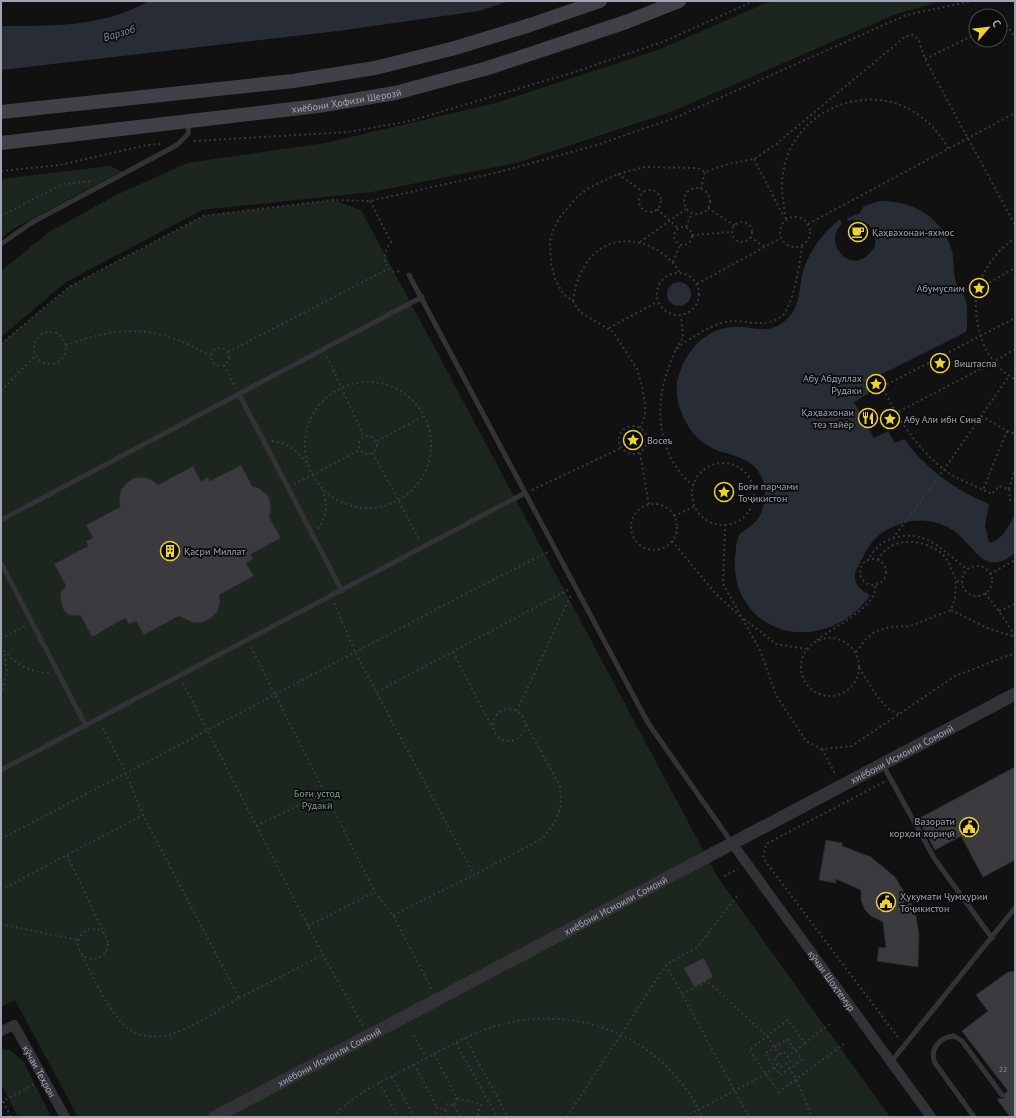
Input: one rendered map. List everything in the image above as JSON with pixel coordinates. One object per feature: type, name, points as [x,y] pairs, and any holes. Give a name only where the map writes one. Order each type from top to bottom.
[{"type":"main road","points":[[1,112],[293,81],[361,70],[455,48],[530,26],[600,1]]},
{"type":"main road","name":"хиёбони Ҳофизи Шерозӣ","points":[[1,143],[318,106],[395,93],[488,68],[626,22],[679,1]]},
{"type":"street","name":"хиёбони Исмоили Сомонӣ","points":[[215,1117],[882,764],[1013,697]]},
{"type":"street","name":"кӯчаи Шоҳтемур","points":[[732,843],[931,1117]]},
{"type":"street","name":"кӯчаи Теҳрон","points":[[1,1032],[14,1025],[65,1117]]},
{"type":"lane","points":[[1,244],[31,222],[182,142],[188,134],[190,121]]},
{"type":"lane","points":[[409,275],[654,734],[732,843]]},
{"type":"lane","points":[[1,520],[422,297]]},
{"type":"lane","points":[[239,394],[342,591]]},
{"type":"lane","points":[[1,770],[248,641],[525,493]]},
{"type":"lane","points":[[1,563],[86,726]]},
{"type":"lane","points":[[882,764],[934,858],[992,938]]},
{"type":"lane","points":[[891,1062],[1015,908]]},
{"type":"lane","points":[[974,1117],[934,1063],[933,1054],[936,1045],[950,1036],[958,1038],[1002,1095]]},
{"type":"path","points":[[1,344],[68,287],[203,216],[333,200],[370,201],[499,172],[598,145],[677,117],[906,15],[972,1]]},
{"type":"path","points":[[1008,27],[1015,38]]},
{"type":"path","points":[[640,428],[645,416],[642,386],[630,356],[609,328],[580,312],[573,301],[563,294],[550,263],[550,241],[553,230],[566,209],[577,197],[589,188],[618,174],[645,167],[665,166],[698,168],[705,172],[728,164],[754,159],[776,145],[906,36],[914,35],[919,41],[925,59],[1015,225]]},
{"type":"path","points":[[925,59],[968,38]]},
{"type":"path","points":[[786,220],[795,217],[800,218],[808,224],[809,236],[802,244],[798,246],[788,245],[781,238],[780,230],[786,220],[781,184],[784,166],[790,149],[799,134],[826,110],[843,103],[861,100],[879,100],[897,104],[928,122],[940,135],[949,150]]},
{"type":"path","points":[[808,224],[949,150],[1015,113]]},
{"type":"path","points":[[754,159],[786,220]]},
{"type":"path","points":[[701,189],[705,172]]},
{"type":"path","points":[[618,174],[643,192]]},
{"type":"path","points":[[1,216],[63,184],[89,181],[103,184]]},
{"type":"path","points":[[696,188],[701,189],[709,197],[708,208],[701,214],[692,213],[686,209],[684,200],[688,192],[696,188]]},
{"type":"path","points":[[650,190],[657,192],[661,202],[657,209],[650,212],[643,209],[639,202],[643,192],[650,190]]},
{"type":"path","points":[[370,201],[391,242],[384,255],[388,269],[392,272],[404,271],[409,275]]},
{"type":"path","points":[[708,208],[735,226]]},
{"type":"path","points":[[657,209],[678,228],[686,227],[690,230],[692,235],[689,243],[680,244],[676,241],[674,236],[678,228]]},
{"type":"path","points":[[640,242],[686,209]]},
{"type":"path","points":[[686,227],[692,213]]},
{"type":"path","points":[[741,222],[748,224],[751,230],[750,237],[745,242],[738,241],[732,232],[735,226],[741,222]]},
{"type":"path","points":[[692,235],[732,232]]},
{"type":"path","points":[[750,237],[765,247]]},
{"type":"path","points":[[697,284],[781,238]]},
{"type":"path","points":[[1015,238],[998,251],[991,260],[980,281],[979,288],[1015,268]]},
{"type":"path","points":[[573,301],[579,275],[585,264],[594,255],[615,243],[627,241],[640,242],[658,249],[673,262],[680,273]]},
{"type":"path","points":[[673,262],[680,244]]},
{"type":"path","points":[[676,350],[704,331],[720,323],[731,322],[760,324],[770,322],[782,316],[789,307],[793,294],[802,244]]},
{"type":"path","points":[[228,352],[388,269]]},
{"type":"path","points":[[680,273],[690,276],[697,284],[700,292],[699,300],[692,311],[681,316],[667,313],[658,302],[657,289],[664,278],[671,274],[680,273]]},
{"type":"path","points":[[980,281],[974,281],[970,287],[976,295],[975,310],[980,336],[994,362],[1009,376],[1015,379]]},
{"type":"path","points":[[976,295],[984,293],[985,285]]},
{"type":"path","points":[[609,328],[658,302]]},
{"type":"path","points":[[681,316],[683,338],[676,350],[665,377],[660,400],[660,422],[664,439],[673,462],[687,482],[694,485]]},
{"type":"path","points":[[1009,489],[999,486],[992,494],[943,470],[921,449],[896,413],[882,387],[1015,318]]},
{"type":"path","points":[[66,346],[106,333],[128,330],[149,332],[171,336],[210,356],[215,364],[224,365]]},
{"type":"path","points":[[46,333],[59,335],[66,346],[66,352],[63,358],[52,365],[39,360],[36,355],[36,342],[40,336],[46,333]]},
{"type":"path","points":[[210,356],[213,351],[222,348],[228,352],[229,359],[224,365]]},
{"type":"path","points":[[896,413],[994,362],[1015,348]]},
{"type":"path","points":[[324,349],[364,437]]},
{"type":"path","points":[[1,391],[36,355]]},
{"type":"path","points":[[224,365],[239,394]]},
{"type":"path","points":[[894,537],[1009,376]]},
{"type":"path","points":[[368,382],[387,385],[408,397],[424,416],[430,435],[430,454],[428,464],[420,481],[407,495],[399,500],[381,507],[363,508],[344,504],[322,488],[312,475],[308,465],[305,446],[311,417],[323,400],[342,387],[368,382]]},
{"type":"path","points":[[377,441],[424,416]]},
{"type":"path","points":[[981,416],[1007,432],[1015,434]]},
{"type":"path","points":[[640,453],[630,454],[621,448],[619,438],[625,429],[630,426],[640,428],[647,437],[647,443],[640,453],[649,505]]},
{"type":"path","points":[[983,490],[1007,432]]},
{"type":"path","points":[[360,450],[360,442],[364,437],[370,436],[377,441]]},
{"type":"path","points":[[261,438],[288,445],[296,451],[308,465]]},
{"type":"path","points":[[360,450],[366,454],[373,453],[377,448],[377,441]]},
{"type":"path","points":[[525,493],[621,448]]},
{"type":"path","points":[[287,487],[360,450]]},
{"type":"path","points":[[373,453],[424,547]]},
{"type":"path","points":[[718,463],[734,465],[747,474],[752,483],[754,494],[753,504],[747,514],[739,521],[725,524],[718,524],[708,521],[700,514],[695,506],[692,494],[694,485],[700,474],[708,466],[718,463]]},
{"type":"path","points":[[1015,468],[1009,489],[1010,500],[1015,500]]},
{"type":"path","points":[[312,535],[318,529],[326,514],[325,496],[322,488]]},
{"type":"path","points":[[649,505],[658,505],[665,507],[674,516],[677,529],[668,546],[655,550],[642,548],[633,538],[631,532],[632,519],[640,509],[649,505]]},
{"type":"path","points":[[674,516],[695,506]]},
{"type":"path","points":[[725,524],[723,584],[760,650],[776,696],[806,741],[822,749],[852,746],[955,676],[1015,653]]},
{"type":"path","points":[[867,560],[878,560],[884,566],[886,573],[882,581],[875,585],[866,583],[861,576],[861,567],[874,550],[885,541],[894,537],[916,535],[943,549],[967,569]]},
{"type":"path","points":[[672,541],[715,594],[742,618],[776,644],[806,649]]},
{"type":"path","points":[[878,560],[896,543],[902,542],[919,542],[941,554],[949,563],[956,580],[951,610]]},
{"type":"path","points":[[1,839],[355,652],[555,549]]},
{"type":"path","points":[[990,574],[1015,560]]},
{"type":"path","points":[[962,584],[962,578],[967,569],[980,566],[990,574]]},
{"type":"path","points":[[956,580],[962,584],[967,592],[980,595],[985,593],[990,586],[990,574]]},
{"type":"path","points":[[859,668],[856,680],[850,688],[843,693],[833,696],[824,695],[815,691],[808,685],[803,677],[801,667],[806,649],[862,608],[874,594],[875,585]]},
{"type":"path","points":[[377,692],[574,586]]},
{"type":"path","points":[[517,711],[574,586]]},
{"type":"path","points":[[985,593],[999,610],[1015,637]]},
{"type":"path","points":[[331,596],[355,652],[474,875]]},
{"type":"path","points":[[999,610],[1015,604]]},
{"type":"path","points":[[856,652],[866,639],[876,631],[890,627],[911,626],[951,610],[987,628],[1015,637]]},
{"type":"path","points":[[1,639],[31,622]]},
{"type":"path","points":[[814,642],[823,638],[832,638],[842,640],[850,645],[856,652],[859,668],[879,698],[889,709],[899,714]]},
{"type":"path","points":[[248,641],[375,892],[392,915],[437,1000]]},
{"type":"path","points":[[1,646],[16,663],[30,670],[44,673],[58,673]]},
{"type":"path","points":[[1,695],[6,672],[4,650]]},
{"type":"path","points":[[453,652],[496,735],[501,740],[509,742],[516,740],[522,735],[525,728],[524,721]]},
{"type":"path","points":[[180,676],[323,955],[368,1036]]},
{"type":"path","points":[[392,915],[474,875],[543,838],[556,820],[561,806],[560,786],[524,721],[517,711],[510,709],[502,710],[497,714],[493,721],[493,728]]},
{"type":"path","points":[[98,719],[126,773],[142,815],[239,998]]},
{"type":"path","points":[[822,749],[841,786]]},
{"type":"path","points":[[890,778],[766,844],[763,858],[904,1045]]},
{"type":"path","points":[[256,826],[324,793]]},
{"type":"path","points":[[1,890],[142,815]]},
{"type":"path","points":[[67,855],[108,941],[108,948],[100,958],[87,958],[82,954]]},
{"type":"path","points":[[308,926],[375,892]]},
{"type":"path","points":[[567,1117],[666,965],[697,947],[737,896]]},
{"type":"path","points":[[1,924],[78,940]]},
{"type":"path","points":[[104,935],[96,930],[90,930],[81,935],[78,940],[79,950],[119,1020],[130,1029],[152,1037],[175,1032],[323,955]]},
{"type":"path","points":[[666,965],[749,1117]]},
{"type":"path","points":[[682,994],[707,981],[767,1036],[779,1055]]},
{"type":"path","points":[[333,1117],[365,1090],[466,1038],[507,1023],[546,1018],[585,1022],[620,1034],[650,1052],[662,1062],[684,1086],[702,1117]]},
{"type":"path","points":[[805,1043],[788,1020],[748,1050],[779,1092],[844,1044]]},
{"type":"path","points":[[787,1057],[830,1024]]},
{"type":"path","points":[[414,1035],[426,1058]]},
{"type":"path","points":[[466,1038],[508,1117]]},
{"type":"path","points":[[787,1039],[795,1051],[802,1060],[780,1075],[765,1054],[787,1039]]},
{"type":"path","points":[[456,1043],[497,1117]]},
{"type":"path","points":[[784,1052],[787,1057],[790,1061],[780,1067],[774,1058],[784,1052]]},
{"type":"path","points":[[434,1054],[457,1098],[454,1106]]},
{"type":"path","points":[[414,1064],[437,1107],[445,1110]]},
{"type":"path","points":[[685,1117],[766,1074],[778,1064]]},
{"type":"path","points":[[786,1064],[796,1079],[812,1117]]},
{"type":"path","points":[[392,1076],[414,1117]]},
{"type":"path","points":[[2,1102],[45,1079]]},
{"type":"path","points":[[379,1082],[398,1117]]},
{"type":"path","points":[[1,1097],[2,1102],[11,1117]]},
{"type":"path","points":[[457,1098],[481,1104],[477,1117]]},
{"type":"path","points":[[448,1117],[445,1110],[447,1104],[454,1106],[460,1117]]},
{"type":"path","points":[[434,1117],[437,1107]]},
{"type":"green space","points":[[771,1],[944,1],[896,14],[671,112],[516,163],[372,192],[202,210],[66,282],[1,337],[1,271],[49,232],[116,195],[187,163],[325,143],[496,103],[658,50]]},
{"type":"green space","points":[[110,166],[122,171],[11,230],[1,239],[1,179]]},
{"type":"green space","name":"Боғи устод Рӯдакӣ","points":[[333,200],[361,210],[717,876],[890,1117],[78,1117],[15,1000],[1,1007],[1,344],[69,287],[203,216]]},
{"type":"green space","points":[[1,1049],[10,1050],[23,1061],[51,1117],[18,1117],[1,1084]]},
{"type":"water","name":"Варзоб","points":[[149,1],[510,1],[479,11],[338,31],[1,70],[1,26],[58,25],[96,20],[132,10]]},
{"type":"water","points":[[880,201],[904,204],[915,208],[934,220],[941,229],[952,251],[954,276],[956,282],[966,301],[967,328],[966,332],[864,383],[869,393],[854,402],[874,438],[888,431],[895,443],[904,439],[912,450],[931,469],[964,492],[989,504],[985,526],[989,542],[993,542],[1001,537],[1015,515],[1015,553],[1005,560],[989,562],[976,553],[958,534],[946,526],[918,520],[900,524],[883,532],[873,541],[856,570],[855,578],[857,585],[870,595],[856,611],[839,623],[827,628],[807,632],[789,631],[772,625],[758,616],[746,603],[738,587],[735,569],[737,540],[740,534],[751,526],[760,515],[765,497],[762,478],[753,465],[747,461],[708,446],[693,433],[683,417],[677,395],[677,382],[685,359],[704,337],[713,332],[732,327],[760,329],[773,328],[787,319],[797,304],[802,275],[812,251],[827,231],[840,219],[842,224],[836,231],[835,239],[837,248],[842,255],[849,260],[857,260],[866,256],[875,246],[872,229],[865,222],[860,220],[848,221],[847,218],[860,213],[863,207]]},
{"type":"water","points":[[679,282],[688,285],[691,294],[688,303],[679,306],[670,303],[667,294],[670,285]]},
{"type":"building","name":"Қасри Миллат","points":[[241,465],[252,486],[259,488],[269,497],[271,510],[269,517],[281,538],[251,554],[253,559],[246,563],[254,576],[219,595],[220,603],[217,612],[211,618],[203,622],[194,623],[179,616],[144,635],[136,621],[129,624],[125,618],[92,637],[81,616],[69,615],[64,611],[60,599],[61,592],[66,586],[54,564],[88,546],[86,541],[93,538],[86,525],[120,507],[119,498],[121,490],[127,483],[134,478],[143,477],[152,480],[158,485],[193,466],[201,481],[208,477],[210,481]]},
{"type":"building","name":"Вазорати корҳои хориҷӣ","points":[[1015,767],[1015,860],[983,877],[961,836],[935,850],[918,819]]},
{"type":"building","name":"Ҳукумати Ҷумҳурии Тоҷикистон","points":[[826,840],[842,843],[842,846],[871,857],[895,877],[915,910],[919,935],[918,967],[877,961],[879,947],[886,948],[883,922],[871,916],[865,910],[861,900],[861,890],[836,879],[836,883],[819,880]]},
{"type":"building","points":[[704,958],[713,977],[694,987],[684,968]]},
{"type":"building","points":[[1015,971],[1015,1117],[1010,1117],[997,1099],[1004,1098],[1005,1093],[1008,1091],[962,1031],[988,1011],[976,995],[1008,972]]},
{"type":"place","name":"Қаҳвахонаи-яхмос","points":[[858,232]]},
{"type":"place","name":"Абумуслим","points":[[979,288]]},
{"type":"place","name":"Виштаспа","points":[[940,363]]},
{"type":"place","name":"Абу Абдуллах Рудаки","points":[[876,384]]},
{"type":"place","name":"Қаҳвахонаи тез тайёр","points":[[868,418]]},
{"type":"place","name":"Абу Али ибн Сина","points":[[890,419]]},
{"type":"place","name":"Восеъ","points":[[633,440]]},
{"type":"place","name":"Боғи парчами Тоҷикистон","points":[[724,492]]},
{"type":"place","name":"Қасри Миллат","points":[[170,551]]},
{"type":"place","name":"Вазорати корҳои хориҷӣ","points":[[969,827]]},
{"type":"place","name":"Ҳукумати Ҷумҳурии Тоҷикистон","points":[[886,902]]}]
